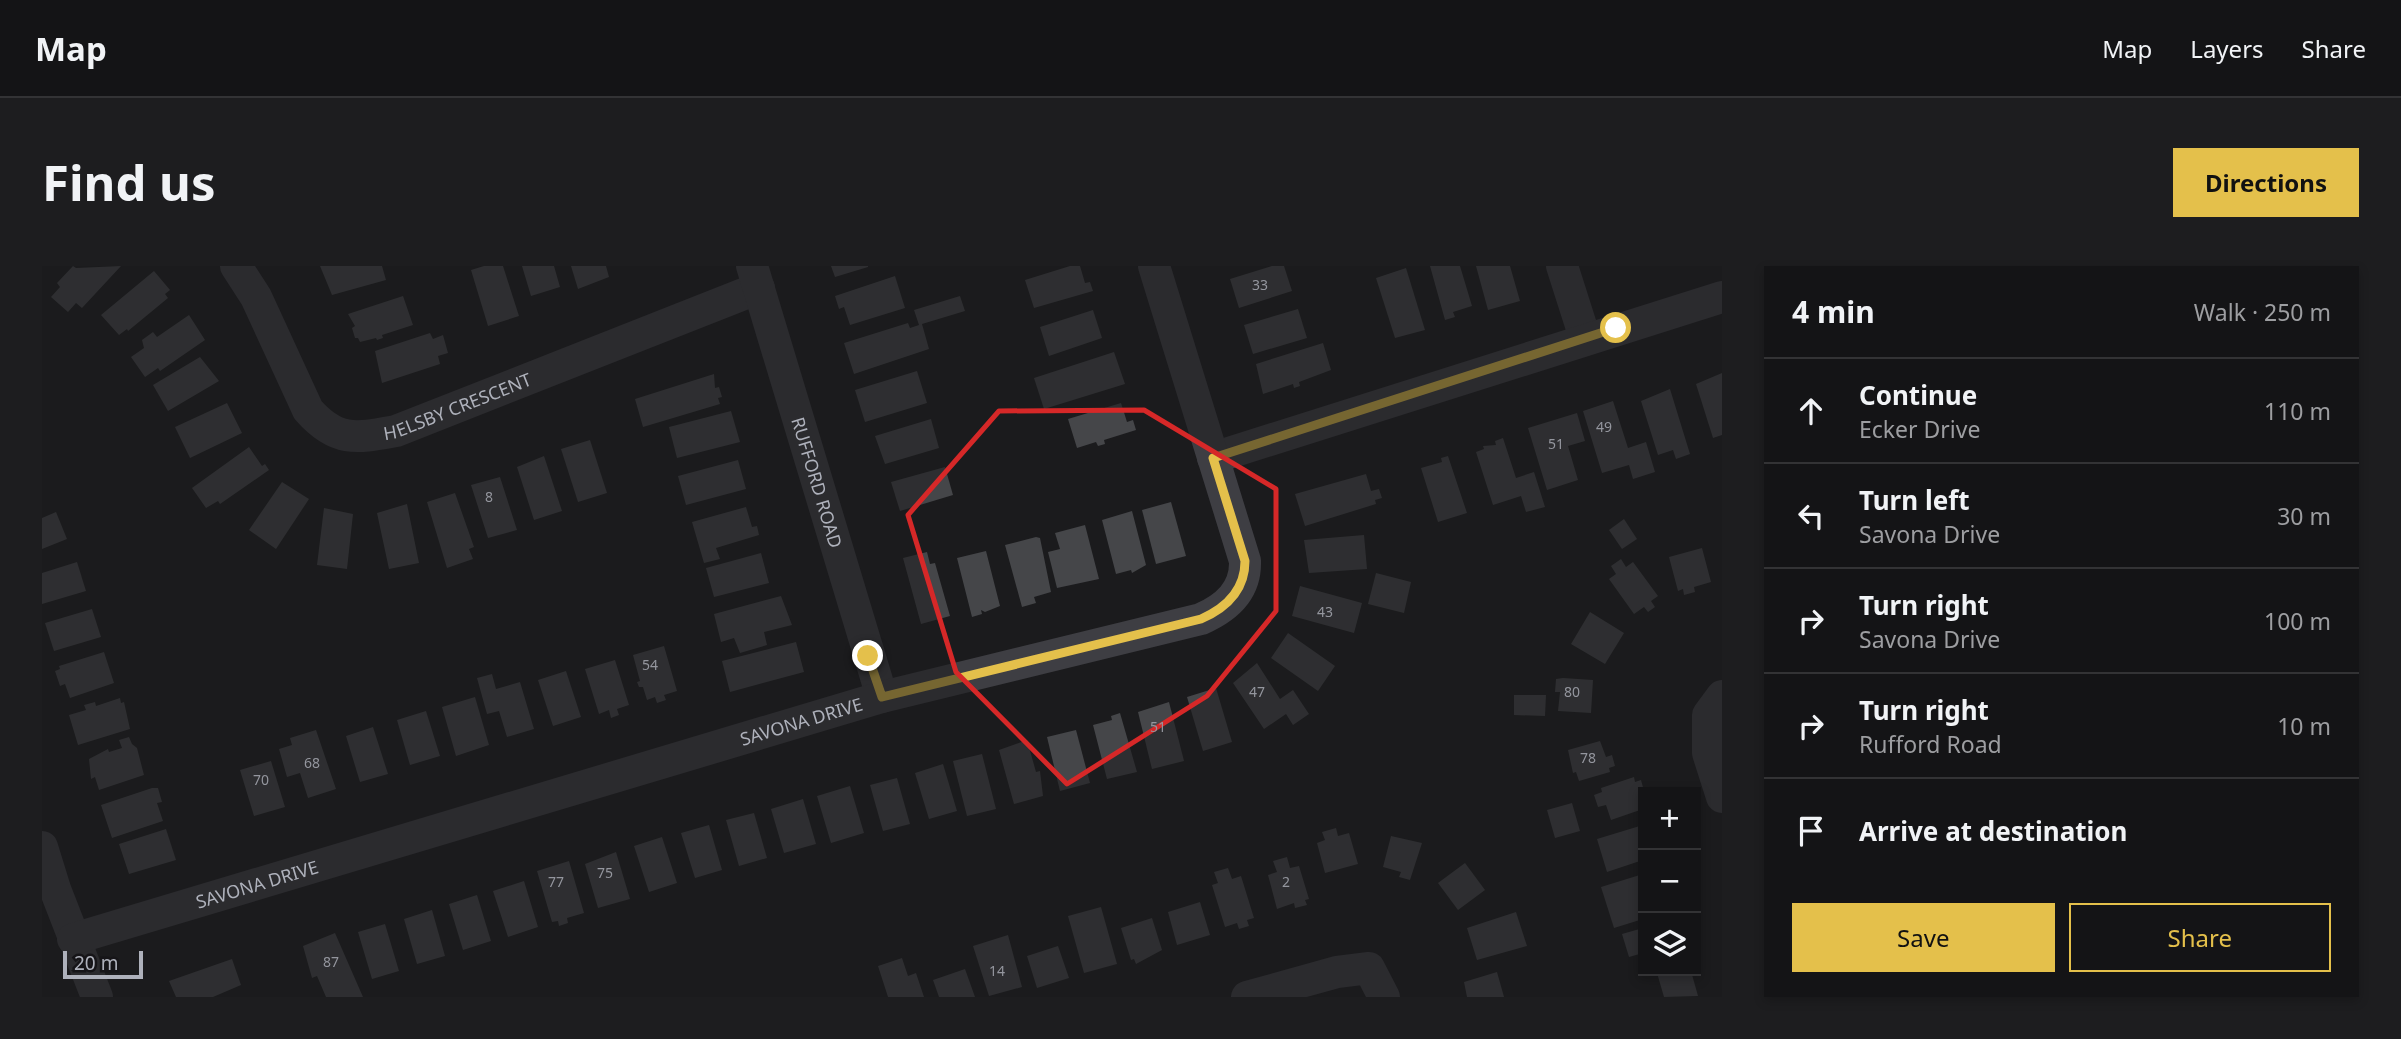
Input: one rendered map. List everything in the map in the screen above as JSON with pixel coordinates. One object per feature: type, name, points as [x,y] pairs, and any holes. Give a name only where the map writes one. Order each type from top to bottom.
[{"type":"street","name":"HELSBY CRESCENT","points":[[236,266],[256,297],[309,410],[330,429],[355,438],[396,431],[756,277]]},
{"type":"street","name":"SAVONA DRIVE","points":[[73,939],[882,697],[1201,619],[1226,607],[1237,591],[1245,571],[1245,561],[1154,266]]},
{"type":"street","points":[[1562,266],[1585,338]]},
{"type":"street","name":"RUFFORD ROAD","points":[[756,277],[882,697]]},
{"type":"street","points":[[1213,458],[1585,338],[1722,297]]},
{"type":"street","points":[[1722,696],[1708,715],[1708,753],[1722,797]]},
{"type":"street","points":[[42,847],[73,939],[97,997]]},
{"type":"street","points":[[1247,997],[1324,975],[1369,968],[1384,997]]},
{"type":"highlighted area","points":[[1144,410],[1276,489],[1276,611],[1207,696],[1067,784],[956,672],[908,515],[999,411]]},
{"type":"building","points":[[73,266],[121,266],[82,308],[76,303],[68,312],[51,297],[60,287],[57,283]]},
{"type":"building","points":[[320,266],[382,266],[386,280],[332,295]]},
{"type":"building","points":[[484,266],[503,266],[519,316],[488,326],[471,270]]},
{"type":"building","points":[[522,266],[554,266],[560,287],[531,296]]},
{"type":"building","points":[[571,266],[606,266],[609,277],[578,289]]},
{"type":"building","points":[[831,266],[868,266],[868,267],[835,277]]},
{"type":"building","points":[[1070,266],[1080,266],[1085,283],[1090,282],[1093,291],[1034,308],[1025,280]]},
{"type":"building","points":[[1272,266],[1284,266],[1292,291],[1239,308],[1230,279]]},
{"type":"building","points":[[1430,266],[1460,266],[1472,306],[1453,312],[1455,317],[1445,320]]},
{"type":"building","points":[[1476,266],[1510,266],[1520,301],[1488,310]]},
{"type":"building","points":[[1406,268],[1425,330],[1395,338],[1376,278]]},
{"type":"building","points":[[154,271],[170,290],[165,294],[168,298],[128,331],[127,329],[119,335],[101,315]]},
{"type":"building","points":[[895,276],[905,308],[850,325],[844,307],[839,309],[835,296]]},
{"type":"building","points":[[403,296],[413,325],[382,335],[383,338],[377,340],[376,338],[360,342],[355,338],[352,328],[355,326],[348,314]]},
{"type":"building","points":[[960,296],[965,311],[922,324],[929,349],[854,374],[844,343],[908,323],[910,328],[919,325],[914,310]]},
{"type":"building","points":[[1298,309],[1307,338],[1253,354],[1244,325]]},
{"type":"building","points":[[1093,310],[1102,338],[1049,356],[1040,327]]},
{"type":"building","points":[[189,315],[205,340],[160,371],[158,368],[145,377],[131,357],[144,348],[142,340],[153,332],[157,337]]},
{"type":"building","points":[[430,333],[433,339],[443,335],[448,353],[438,356],[440,364],[382,383],[375,351]]},
{"type":"building","points":[[1323,343],[1331,370],[1299,382],[1300,386],[1294,388],[1293,384],[1263,394],[1256,364]]},
{"type":"building","points":[[1114,352],[1125,384],[1044,409],[1034,378]]},
{"type":"building","points":[[200,357],[219,381],[168,411],[153,385]]},
{"type":"building","points":[[917,371],[927,403],[865,422],[855,390]]},
{"type":"building","points":[[1722,373],[1722,435],[1713,438],[1696,384]]},
{"type":"building","points":[[714,374],[715,388],[719,387],[722,397],[718,398],[720,404],[643,427],[635,399]]},
{"type":"building","points":[[1670,389],[1690,454],[1676,459],[1673,450],[1658,455],[1641,401]]},
{"type":"building","points":[[1613,401],[1628,448],[1646,442],[1655,472],[1633,479],[1629,465],[1602,473],[1583,411]]},
{"type":"building","points":[[227,403],[242,433],[190,458],[175,427]]},
{"type":"building","points":[[1121,403],[1127,422],[1133,420],[1136,430],[1104,440],[1105,444],[1098,446],[1096,442],[1077,448],[1068,419]]},
{"type":"building","points":[[731,411],[740,442],[677,458],[669,427]]},
{"type":"building","points":[[1577,413],[1585,441],[1568,446],[1578,480],[1547,490],[1528,428]]},
{"type":"building","points":[[931,419],[939,448],[885,464],[875,436]]},
{"type":"building","points":[[1503,438],[1516,478],[1534,472],[1545,507],[1526,512],[1521,496],[1493,505],[1476,452],[1484,449],[1483,446],[1496,445],[1495,441]]},
{"type":"building","points":[[590,440],[607,493],[578,502],[561,449]]},
{"type":"building","points":[[249,447],[262,466],[265,464],[269,470],[220,504],[218,501],[206,508],[192,488]]},
{"type":"building","points":[[544,456],[562,511],[534,520],[517,467]]},
{"type":"building","points":[[1448,456],[1467,513],[1438,522],[1421,468],[1442,462],[1441,458]]},
{"type":"building","points":[[738,460],[746,489],[686,505],[678,476]]},
{"type":"building","points":[[945,467],[953,495],[900,511],[891,482]]},
{"type":"building","points":[[1366,474],[1371,491],[1379,489],[1382,498],[1375,500],[1376,504],[1305,526],[1295,494]]},
{"type":"building","points":[[500,477],[517,530],[488,538],[471,485]]},
{"type":"building","points":[[282,482],[309,499],[276,549],[249,530]]},
{"type":"building","points":[[455,493],[474,547],[469,549],[473,559],[447,568],[427,502]]},
{"type":"building","points":[[1171,502],[1186,556],[1156,564],[1142,510]]},
{"type":"building","points":[[407,504],[419,563],[389,569],[377,513]]},
{"type":"building","points":[[746,507],[752,527],[757,526],[759,535],[716,548],[720,559],[704,563],[692,522]]},
{"type":"building","points":[[324,508],[353,514],[347,569],[317,565]]},
{"type":"building","points":[[1132,511],[1146,565],[1132,573],[1131,570],[1116,574],[1102,520]]},
{"type":"building","points":[[56,512],[67,539],[42,549],[42,518]]},
{"type":"building","points":[[1624,519],[1637,539],[1622,549],[1609,530]]},
{"type":"building","points":[[1085,525],[1099,579],[1057,588],[1048,552],[1060,549],[1055,533]]},
{"type":"building","points":[[1364,535],[1367,569],[1309,573],[1304,540]]},
{"type":"building","points":[[1040,538],[1051,592],[1034,597],[1036,603],[1022,607],[1005,545]]},
{"type":"building","points":[[1702,548],[1711,582],[1694,587],[1695,592],[1684,595],[1683,589],[1678,591],[1669,557]]},
{"type":"building","points":[[986,551],[1000,606],[985,612],[981,610],[982,614],[972,617],[957,558]]},
{"type":"building","points":[[927,552],[930,564],[935,563],[950,616],[921,624],[903,558]]},
{"type":"building","points":[[761,553],[769,583],[714,597],[706,568]]},
{"type":"building","points":[[1621,559],[1626,567],[1633,562],[1658,596],[1651,601],[1655,607],[1648,612],[1644,607],[1634,614],[1609,579],[1616,574],[1611,566]]},
{"type":"building","points":[[77,562],[86,591],[42,604],[42,573]]},
{"type":"building","points":[[1376,573],[1411,582],[1404,613],[1368,604]]},
{"type":"building","points":[[1300,586],[1362,603],[1354,633],[1292,616]]},
{"type":"building","points":[[781,596],[792,625],[764,632],[767,645],[740,653],[734,638],[721,642],[714,614]]},
{"type":"building","points":[[92,609],[101,637],[54,651],[45,623]]},
{"type":"building","points":[[1590,612],[1624,633],[1605,664],[1571,644]]},
{"type":"building","points":[[1288,633],[1335,666],[1318,691],[1271,658]]},
{"type":"building","points":[[796,642],[804,672],[730,692],[722,661]]},
{"type":"building","points":[[664,646],[677,691],[664,695],[666,700],[657,703],[655,697],[647,700],[643,687],[639,687],[633,655]]},
{"type":"building","points":[[104,652],[114,683],[70,698],[65,684],[60,686],[55,671],[60,669],[59,666]]},
{"type":"building","points":[[615,660],[629,705],[617,709],[619,715],[611,718],[609,710],[599,714],[585,669]]},
{"type":"building","points":[[1257,663],[1280,699],[1293,690],[1309,714],[1293,725],[1286,714],[1264,729],[1233,683]]},
{"type":"building","points":[[566,671],[581,717],[553,726],[538,680]]},
{"type":"building","points":[[492,674],[496,689],[520,682],[534,729],[507,737],[499,711],[487,714],[477,678]]},
{"type":"building","points":[[1556,679],[1593,680],[1591,713],[1558,711],[1560,692],[1555,692]]},
{"type":"building","points":[[1216,688],[1232,742],[1203,751],[1187,697]]},
{"type":"building","points":[[1514,695],[1546,695],[1545,716],[1514,715]]},
{"type":"building","points":[[475,697],[489,745],[456,756],[442,707]]},
{"type":"building","points":[[120,698],[121,703],[124,702],[130,729],[78,745],[69,715],[86,710],[84,705],[95,702],[96,706]]},
{"type":"building","points":[[1169,702],[1184,761],[1152,769],[1138,712]]},
{"type":"building","points":[[426,711],[440,756],[410,765],[397,720]]},
{"type":"building","points":[[1120,713],[1137,772],[1107,779],[1093,725],[1112,720],[1111,716]]},
{"type":"building","points":[[373,727],[388,774],[360,782],[346,736]]},
{"type":"building","points":[[316,730],[336,789],[308,798],[300,773],[287,777],[279,749],[292,745],[290,738]]},
{"type":"building","points":[[1076,730],[1090,783],[1060,791],[1047,737]]},
{"type":"building","points":[[129,737],[137,748],[144,775],[99,790],[95,777],[91,779],[89,759],[108,749],[109,752],[122,748],[119,740]]},
{"type":"building","points":[[1027,740],[1036,772],[1040,771],[1043,796],[1014,804],[999,750]]},
{"type":"building","points":[[1600,741],[1606,757],[1612,755],[1615,766],[1609,768],[1610,772],[1579,781],[1576,772],[1573,773],[1568,750]]},
{"type":"building","points":[[982,754],[996,809],[967,816],[953,761]]},
{"type":"building","points":[[271,761],[285,807],[254,816],[240,770]]},
{"type":"building","points":[[943,764],[957,811],[929,819],[915,773]]},
{"type":"building","points":[[1634,777],[1635,782],[1641,780],[1643,787],[1638,787],[1638,811],[1611,820],[1606,805],[1598,807],[1594,795],[1602,792],[1601,788]]},
{"type":"building","points":[[897,778],[910,824],[883,831],[870,785]]},
{"type":"building","points":[[850,786],[864,833],[831,843],[817,796]]},
{"type":"building","points":[[158,788],[162,802],[157,803],[163,821],[112,838],[101,805]]},
{"type":"building","points":[[803,799],[816,844],[784,853],[771,809]]},
{"type":"building","points":[[1572,803],[1580,831],[1555,838],[1547,810]]},
{"type":"building","points":[[754,813],[767,858],[739,866],[726,820]]},
{"type":"building","points":[[709,825],[722,870],[695,878],[681,833]]},
{"type":"building","points":[[1638,827],[1638,862],[1607,872],[1597,839]]},
{"type":"building","points":[[1336,828],[1338,836],[1349,833],[1358,864],[1325,873],[1317,843],[1325,840],[1322,832]]},
{"type":"building","points":[[166,829],[176,860],[129,874],[119,844]]},
{"type":"building","points":[[1391,836],[1422,843],[1410,880],[1399,877],[1401,872],[1383,867]]},
{"type":"building","points":[[662,837],[677,883],[649,892],[634,846]]},
{"type":"building","points":[[616,852],[630,899],[598,908],[585,864]]},
{"type":"building","points":[[1287,857],[1290,868],[1299,866],[1309,899],[1305,900],[1307,905],[1295,908],[1294,903],[1277,909],[1268,875],[1277,872],[1273,861]]},
{"type":"building","points":[[569,861],[584,913],[567,918],[568,923],[559,926],[558,921],[552,922],[537,871]]},
{"type":"building","points":[[1465,863],[1485,890],[1458,910],[1438,883]]},
{"type":"building","points":[[1228,868],[1232,879],[1241,876],[1254,918],[1247,920],[1249,926],[1239,929],[1237,923],[1225,927],[1212,885],[1218,883],[1214,872]]},
{"type":"building","points":[[1638,876],[1638,921],[1614,928],[1601,887]]},
{"type":"building","points":[[524,881],[538,927],[508,937],[493,891]]},
{"type":"building","points":[[477,895],[491,941],[463,950],[449,904]]},
{"type":"building","points":[[1200,902],[1210,935],[1177,945],[1168,912]]},
{"type":"building","points":[[1101,907],[1117,964],[1084,973],[1068,916]]},
{"type":"building","points":[[432,910],[445,956],[417,964],[404,919]]},
{"type":"building","points":[[1516,912],[1527,946],[1477,960],[1467,928]]},
{"type":"building","points":[[1152,918],[1162,950],[1136,964],[1134,959],[1131,960],[1121,928]]},
{"type":"building","points":[[385,924],[399,971],[372,979],[358,932]]},
{"type":"building","points":[[1638,929],[1638,954],[1629,957],[1622,934]]},
{"type":"building","points":[[335,933],[363,997],[326,997],[317,976],[312,978],[303,946]]},
{"type":"building","points":[[1008,935],[1022,987],[989,996],[973,946]]},
{"type":"building","points":[[1058,946],[1069,978],[1037,988],[1027,956]]},
{"type":"building","points":[[902,958],[908,976],[916,973],[924,997],[888,997],[878,966]]},
{"type":"building","points":[[232,959],[241,985],[213,997],[176,997],[169,981]]},
{"type":"building","points":[[965,969],[975,997],[939,997],[933,980]]},
{"type":"building","points":[[1497,972],[1504,997],[1467,997],[1464,982]]},
{"type":"building","points":[[1658,976],[1692,976],[1698,996],[1664,997]]},
{"type":"route","points":[[868,656],[882,697],[1201,619],[1226,607],[1237,591],[1245,571],[1245,561],[1213,458],[1616,328]]}]
